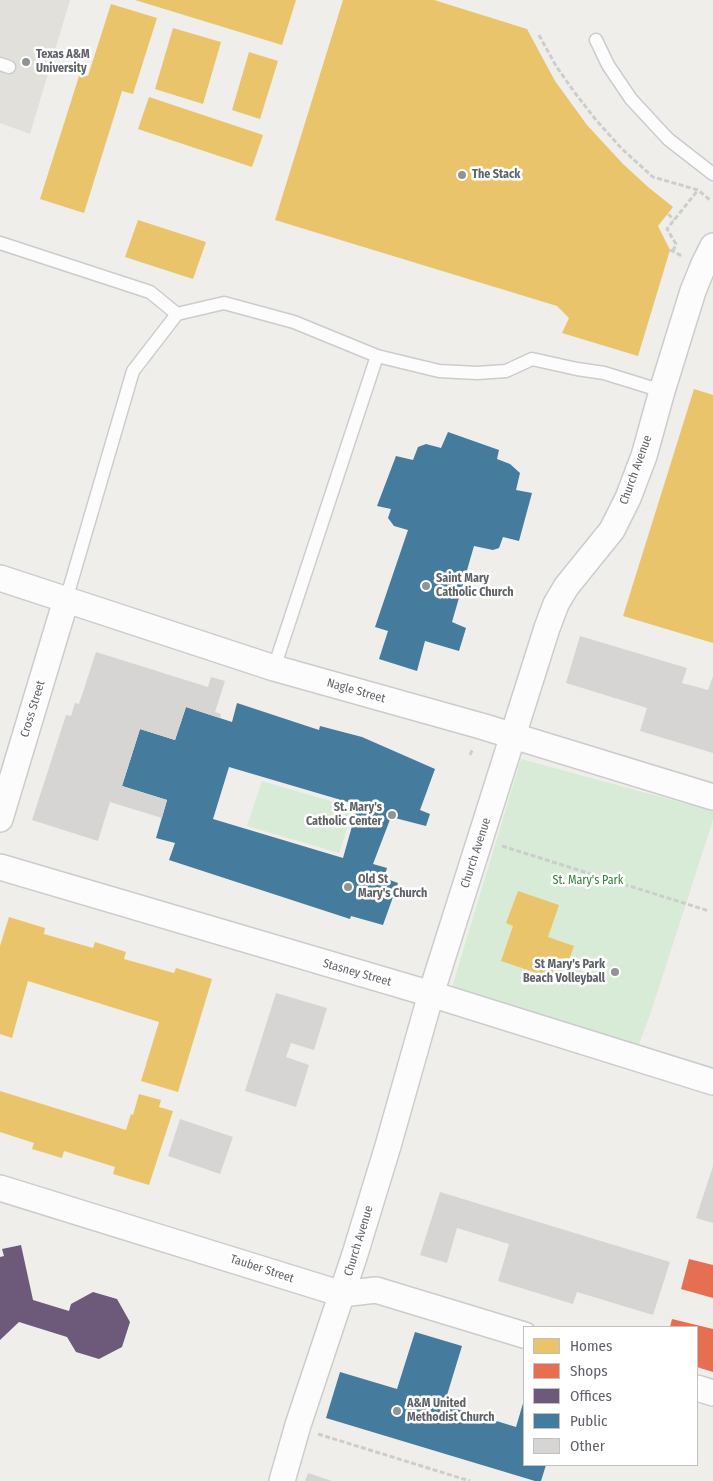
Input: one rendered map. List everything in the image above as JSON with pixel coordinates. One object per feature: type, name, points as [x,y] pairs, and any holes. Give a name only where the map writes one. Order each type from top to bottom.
[{"type":"street","name":"Church Avenue","points":[[282,1481],[298,1425],[342,1294],[388,1146],[432,994],[556,604],[566,587],[612,530],[628,498],[644,456],[693,291],[713,246]]},
{"type":"street","name":"Nagle Street","points":[[0,578],[274,668],[513,736],[713,797]]},
{"type":"street","name":"Cross Street","points":[[0,819],[66,600]]},
{"type":"street","name":"Stasney Street","points":[[0,866],[432,994],[713,1082]]},
{"type":"street","name":"Tauber Street","points":[[0,1188],[342,1294],[376,1290],[523,1335]]},
{"type":"street","points":[[698,1388],[713,1393]]},
{"type":"lane","points":[[596,40],[608,65],[631,99],[668,139],[713,174]]},
{"type":"lane","points":[[0,243],[150,292],[177,314]]},
{"type":"lane","points":[[66,600],[133,371],[177,314],[224,303],[294,322],[377,356],[439,371],[477,374],[506,371],[532,359],[554,365],[604,373],[662,391]]},
{"type":"lane","points":[[274,668],[377,356]]},
{"type":"path","points":[[538,35],[575,93],[622,149],[653,177],[698,190],[710,200]]},
{"type":"path","points":[[680,254],[672,251],[676,244],[667,229],[698,190]]},
{"type":"path","points":[[668,214],[674,220]]},
{"type":"path","points":[[470,755],[474,748]]},
{"type":"path","points":[[504,847],[709,911]]},
{"type":"path","points":[[312,1432],[470,1481]]},
{"type":"shaded area","name":"Texas A&M University","points":[[0,0],[70,0],[30,134],[0,123]]},
{"type":"green space","name":"St. Mary's Park","points":[[521,759],[713,811],[713,820],[650,1015],[636,1052],[452,987]]},
{"type":"green space","points":[[262,781],[354,808],[339,853],[247,826]]},
{"type":"building: Homes","points":[[135,0],[296,0],[282,45]]},
{"type":"building: Homes","name":"The Stack","points":[[343,0],[434,0],[527,29],[555,81],[587,125],[623,164],[673,207],[658,226],[670,250],[638,356],[562,333],[569,318],[557,306],[275,220]]},
{"type":"building: Homes","points":[[111,4],[157,18],[133,94],[122,91],[84,213],[40,199],[80,73],[88,76]]},
{"type":"building: Homes","points":[[173,28],[221,42],[203,104],[155,89]]},
{"type":"building: Homes","points":[[249,52],[278,61],[260,119],[232,110]]},
{"type":"building: Homes","points":[[149,97],[263,135],[252,167],[138,129]]},
{"type":"building: Homes","points":[[138,220],[206,242],[193,279],[125,257]]},
{"type":"building: Homes","points":[[694,389],[713,395],[713,643],[623,616]]},
{"type":"building: Homes","points":[[518,891],[559,905],[548,937],[574,946],[561,981],[501,961],[513,926],[506,923]]},
{"type":"building: Homes","points":[[9,917],[45,928],[44,934],[93,948],[95,942],[126,952],[124,959],[174,973],[176,968],[212,979],[178,1092],[141,1081],[159,1022],[28,981],[12,1038],[0,1034],[0,946]]},
{"type":"building: Homes","points":[[0,1091],[126,1130],[139,1094],[161,1100],[159,1107],[173,1111],[149,1185],[113,1174],[115,1167],[64,1151],[62,1158],[32,1149],[34,1143],[0,1132]]},
{"type":"building: Shops","points":[[689,1259],[713,1265],[713,1298],[681,1289]]},
{"type":"building: Shops","points":[[672,1319],[713,1329],[713,1372],[698,1367],[698,1326],[670,1326]]},
{"type":"building: Offices","points":[[21,1245],[33,1300],[69,1311],[71,1304],[93,1292],[117,1299],[130,1322],[122,1347],[99,1359],[76,1352],[67,1337],[19,1322],[0,1340],[0,1257],[4,1256],[2,1249]]},
{"type":"building: Public","name":"Saint Mary Catholic Church","points":[[448,432],[499,450],[497,459],[510,464],[520,473],[516,490],[532,493],[519,541],[503,537],[499,548],[493,550],[474,546],[452,622],[466,628],[459,651],[425,641],[417,671],[379,659],[388,631],[375,627],[408,530],[394,526],[388,518],[391,509],[377,506],[396,456],[413,460],[418,447],[426,444],[441,448]]},
{"type":"building: Public","name":"St. Mary's Catholic Center","points":[[237,703],[319,730],[320,726],[362,737],[435,769],[420,810],[430,814],[426,826],[391,817],[373,864],[387,868],[384,878],[398,883],[383,925],[351,916],[350,919],[169,860],[175,843],[156,838],[167,800],[122,786],[140,729],[175,740],[186,707],[232,722]],"holes":[[[229,767],[358,805],[343,858],[213,819]]]},
{"type":"building: Public","name":"A&M United Methodist Church","points":[[415,1332],[462,1346],[444,1405],[516,1427],[523,1403],[523,1466],[546,1466],[541,1481],[535,1481],[326,1418],[340,1372],[397,1389]]},
{"type":"building: Other","points":[[580,636],[687,668],[682,683],[708,690],[713,676],[713,753],[640,731],[647,708],[566,683]]},
{"type":"building: Other","points":[[96,652],[208,687],[211,677],[225,681],[215,712],[221,714],[220,718],[186,707],[175,740],[140,729],[122,786],[167,800],[162,818],[110,802],[98,841],[32,820],[66,715],[71,716],[75,703],[79,704]]},
{"type":"building: Other","points":[[276,993],[327,1008],[314,1050],[291,1043],[286,1057],[309,1065],[296,1107],[245,1091]]},
{"type":"building: Other","points":[[180,1119],[233,1137],[220,1174],[168,1156]]},
{"type":"building: Other","points":[[713,1166],[713,1223],[696,1218]]},
{"type":"building: Other","points":[[440,1192],[670,1262],[653,1315],[577,1292],[573,1304],[498,1281],[509,1244],[457,1228],[447,1263],[420,1255]]},
{"type":"building: Other","points":[[308,1473],[332,1481],[305,1481]]},
{"type":"place","name":"Texas A&M University","points":[[26,62]]},
{"type":"place","name":"The Stack","points":[[462,175]]},
{"type":"place","name":"Saint Mary Catholic Church","points":[[426,586]]},
{"type":"place","name":"St. Mary's Catholic Center","points":[[392,815]]},
{"type":"place","name":"Old St Mary's Church","points":[[348,887]]},
{"type":"place","name":"St Mary's Park Beach Volleyball","points":[[615,972]]},
{"type":"place","name":"A&M United Methodist Church","points":[[397,1411]]}]
